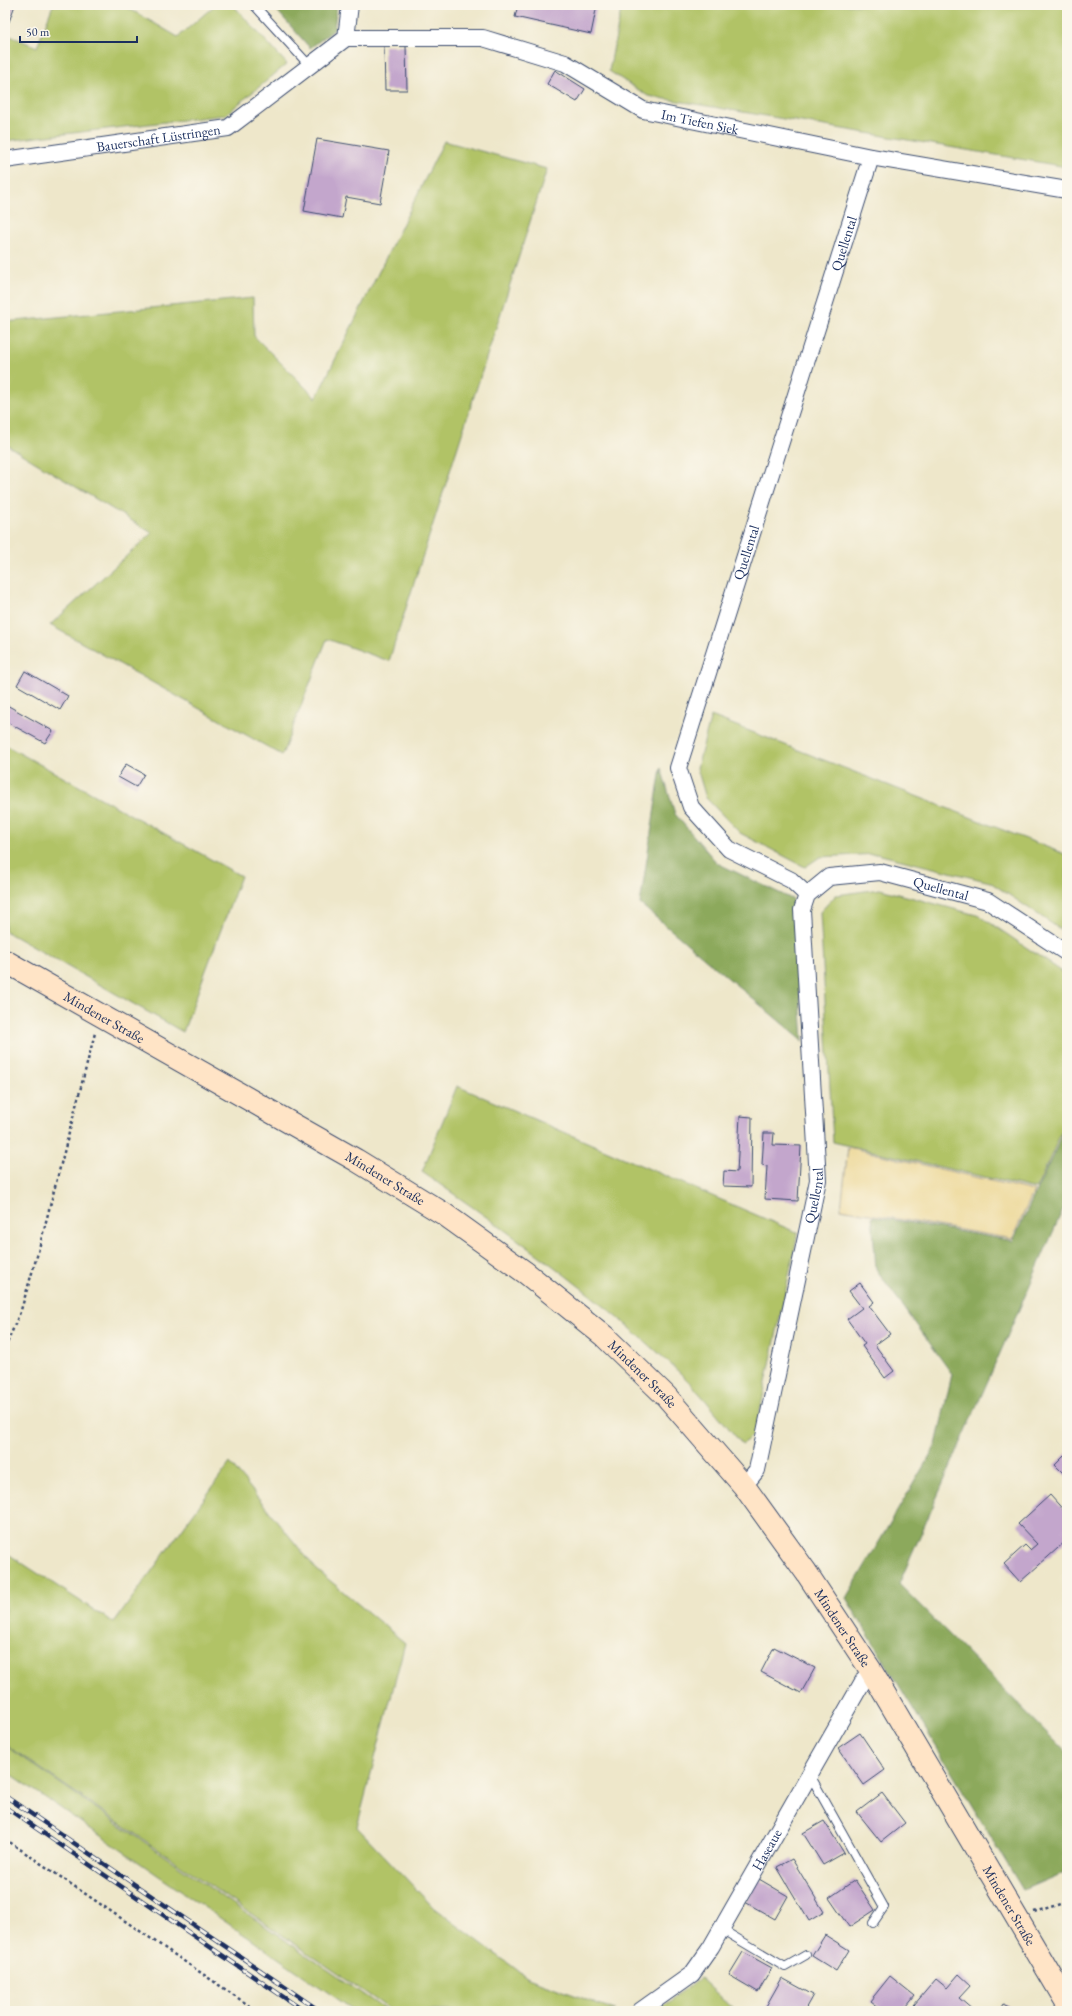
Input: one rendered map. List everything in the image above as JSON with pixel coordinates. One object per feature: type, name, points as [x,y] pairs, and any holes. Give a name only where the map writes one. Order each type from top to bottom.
[{"type":"main road","name":"Mindener Straße","points":[[5,961],[100,1013],[356,1160],[444,1214],[526,1273],[604,1336],[660,1390],[744,1486],[806,1572],[870,1669],[1067,2003]]},
{"type":"street","points":[[346,38],[350,5]]},
{"type":"street","name":"Bauerschaft Lüstringen","points":[[5,160],[228,128],[346,38]]},
{"type":"street","name":"Im Tiefen Siek","points":[[346,38],[483,38],[565,63],[643,110],[871,157],[1067,190]]},
{"type":"street","name":"Quellental","points":[[807,895],[791,880],[729,849],[691,807],[678,768],[871,157]]},
{"type":"street","name":"Quellental","points":[[744,1486],[757,1470],[818,1180],[802,910],[807,895],[829,877],[880,872],[988,901],[1067,953]]},
{"type":"street","name":"Haseaue","points":[[640,2011],[692,1974],[721,1930],[870,1669]]},
{"type":"lane","points":[[254,5],[309,65]]},
{"type":"lane","points":[[810,1774],[884,1907],[873,1923]]},
{"type":"lane","points":[[721,1930],[785,1967],[806,1955]]},
{"type":"path","points":[[5,1348],[21,1310],[37,1256],[100,1013]]},
{"type":"path","points":[[5,1839],[257,2011]]},
{"type":"path","points":[[1016,1917],[1067,1902]]},
{"type":"green space","points":[[53,5],[123,5],[178,37],[215,5],[233,5],[287,64],[225,115],[5,141],[5,34],[37,47]]},
{"type":"green space","points":[[272,5],[337,5],[334,30],[310,48]]},
{"type":"green space","points":[[622,5],[1067,5],[1067,167],[648,96],[609,71]]},
{"type":"green space","points":[[444,141],[547,169],[389,661],[327,639],[282,755],[50,625],[152,533],[5,444],[5,322],[253,298],[254,336],[316,398]]},
{"type":"green space","points":[[711,716],[1067,855],[1067,934],[990,882],[877,854],[820,857],[805,867],[740,833],[706,798],[697,768]]},
{"type":"green space","points":[[5,745],[241,876],[183,1032],[5,931]]},
{"type":"green space","points":[[661,768],[675,814],[717,863],[794,900],[803,1041],[640,904]]},
{"type":"green space","points":[[880,889],[980,916],[1067,975],[1067,1120],[1036,1189],[833,1142],[820,912],[836,895]]},
{"type":"green space","points":[[457,1086],[798,1233],[755,1434],[742,1444],[688,1381],[650,1345],[555,1268],[422,1172]]},
{"type":"green space","points":[[1067,1125],[1067,1200],[899,1584],[1067,1753],[1067,1871],[1023,1890],[846,1598],[936,1445],[952,1374],[876,1269],[872,1216],[1013,1241]]},
{"type":"green space","points":[[230,1463],[316,1569],[405,1643],[357,1827],[434,1908],[528,1978],[615,2010],[392,2011],[5,1744],[5,1552],[114,1623]]},
{"type":"green space","points":[[5,1745],[387,2011],[355,2011],[5,1770]]},
{"type":"green space","points":[[700,1978],[736,2011],[656,2011]]},
{"type":"sand","points":[[848,1147],[1034,1191],[1012,1239],[841,1209]]},
{"type":"building","points":[[5,5],[15,5],[9,22],[5,20]]},
{"type":"building","points":[[518,5],[597,5],[591,34],[515,17]]},
{"type":"building","points":[[384,46],[406,46],[407,90],[385,90]]},
{"type":"building","points":[[555,70],[585,89],[577,102],[547,84]]},
{"type":"building","points":[[317,139],[389,151],[380,203],[346,197],[342,218],[304,211]]},
{"type":"building","points":[[25,671],[68,696],[60,710],[17,685]]},
{"type":"building","points":[[5,704],[53,731],[45,743],[5,721]]},
{"type":"building","points":[[126,764],[144,774],[136,787],[118,777]]},
{"type":"building","points":[[740,1116],[752,1117],[751,1187],[723,1186],[724,1171],[737,1172]]},
{"type":"building","points":[[764,1133],[774,1133],[773,1145],[801,1146],[798,1201],[765,1199],[767,1166],[762,1165]]},
{"type":"building","points":[[860,1283],[874,1302],[869,1306],[890,1334],[875,1345],[894,1371],[885,1378],[862,1346],[865,1344],[847,1319],[862,1308],[849,1291]]},
{"type":"building","points":[[1067,1453],[1067,1477],[1055,1465]]},
{"type":"building","points":[[1050,1495],[1067,1514],[1067,1540],[1020,1582],[1004,1564],[1025,1545],[1030,1550],[1037,1544],[1018,1524]]},
{"type":"building","points":[[774,1647],[815,1668],[801,1693],[761,1672]]},
{"type":"building","points":[[860,1733],[885,1770],[864,1785],[838,1748]]},
{"type":"building","points":[[882,1793],[905,1823],[881,1842],[857,1812]]},
{"type":"building","points":[[824,1821],[844,1853],[823,1865],[803,1833]]},
{"type":"building","points":[[792,1859],[824,1912],[809,1921],[777,1867]]},
{"type":"building","points":[[759,1879],[788,1896],[775,1919],[745,1902]]},
{"type":"building","points":[[855,1880],[875,1910],[849,1927],[829,1898]]},
{"type":"building","points":[[825,1935],[849,1950],[836,1971],[812,1956]]},
{"type":"building","points":[[743,1952],[772,1968],[758,1992],[729,1975]]},
{"type":"building","points":[[959,1974],[971,1985],[959,1998],[974,2011],[921,2011],[914,2005],[936,1979],[947,1988]]},
{"type":"building","points":[[890,1976],[915,1996],[903,2011],[883,2011],[870,2001]]},
{"type":"building","points":[[782,1978],[813,1995],[804,2011],[770,2011],[765,2008]]},
{"type":"building","points":[[1004,2004],[1018,2011],[1000,2011]]},
{"type":"railway","points":[[5,1796],[320,2011]]},
{"type":"railway","points":[[5,1807],[304,2011]]}]
